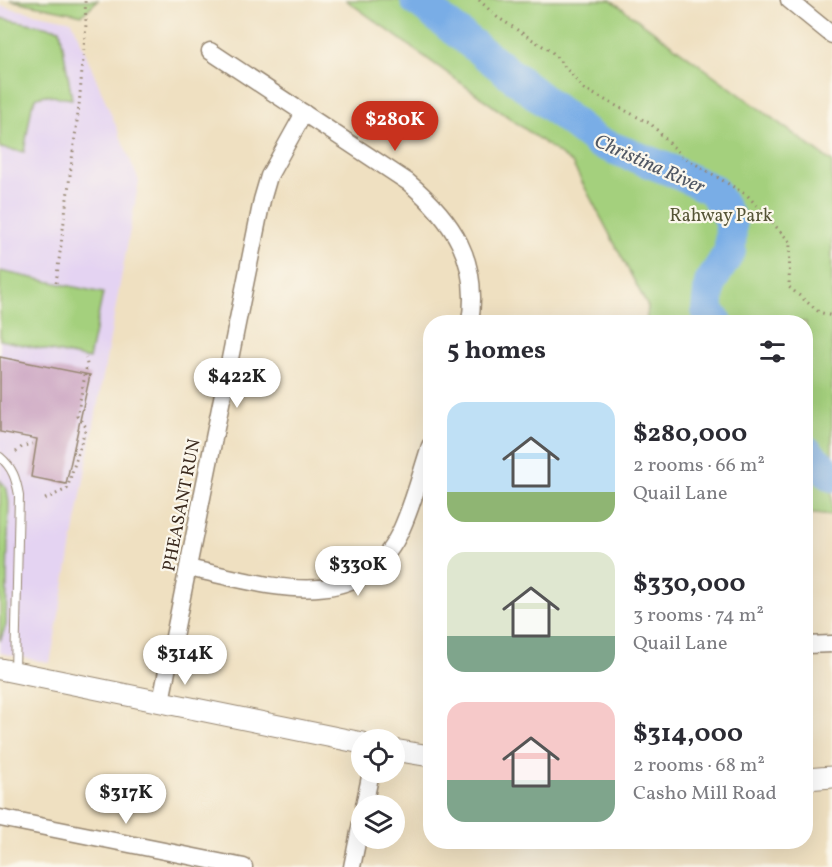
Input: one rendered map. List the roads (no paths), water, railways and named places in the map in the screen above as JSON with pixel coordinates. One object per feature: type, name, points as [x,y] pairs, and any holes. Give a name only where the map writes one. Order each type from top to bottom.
[{"type":"street","points":[[789,0],[832,35]]},
{"type":"street","points":[[210,51],[408,182],[432,201],[448,221],[461,244],[469,268],[472,291],[470,315]]},
{"type":"street","name":"PHEASANT RUN","points":[[161,701],[262,200],[269,176],[304,113]]},
{"type":"street","points":[[188,568],[289,589],[327,589],[346,583],[379,562],[392,546],[402,528],[423,466]]},
{"type":"street","points":[[813,645],[832,644]]},
{"type":"street","points":[[7,670],[351,741]]},
{"type":"street","points":[[405,752],[423,755]]},
{"type":"street","points":[[813,778],[832,777]]},
{"type":"street","points":[[0,818],[244,867]]},
{"type":"street","points":[[352,867],[356,849]]},
{"type":"lane","points":[[0,457],[9,465],[16,478],[19,495],[7,670]]},
{"type":"waterway","name":"Christina River","points":[[416,0],[597,142],[670,170],[713,190],[731,221],[730,251],[710,283],[707,310],[711,315]]},
{"type":"waterway","name":"Christina River","points":[[813,458],[832,476]]},
{"type":"park label","name":"Rahway Park","points":[[721,215]]}]
